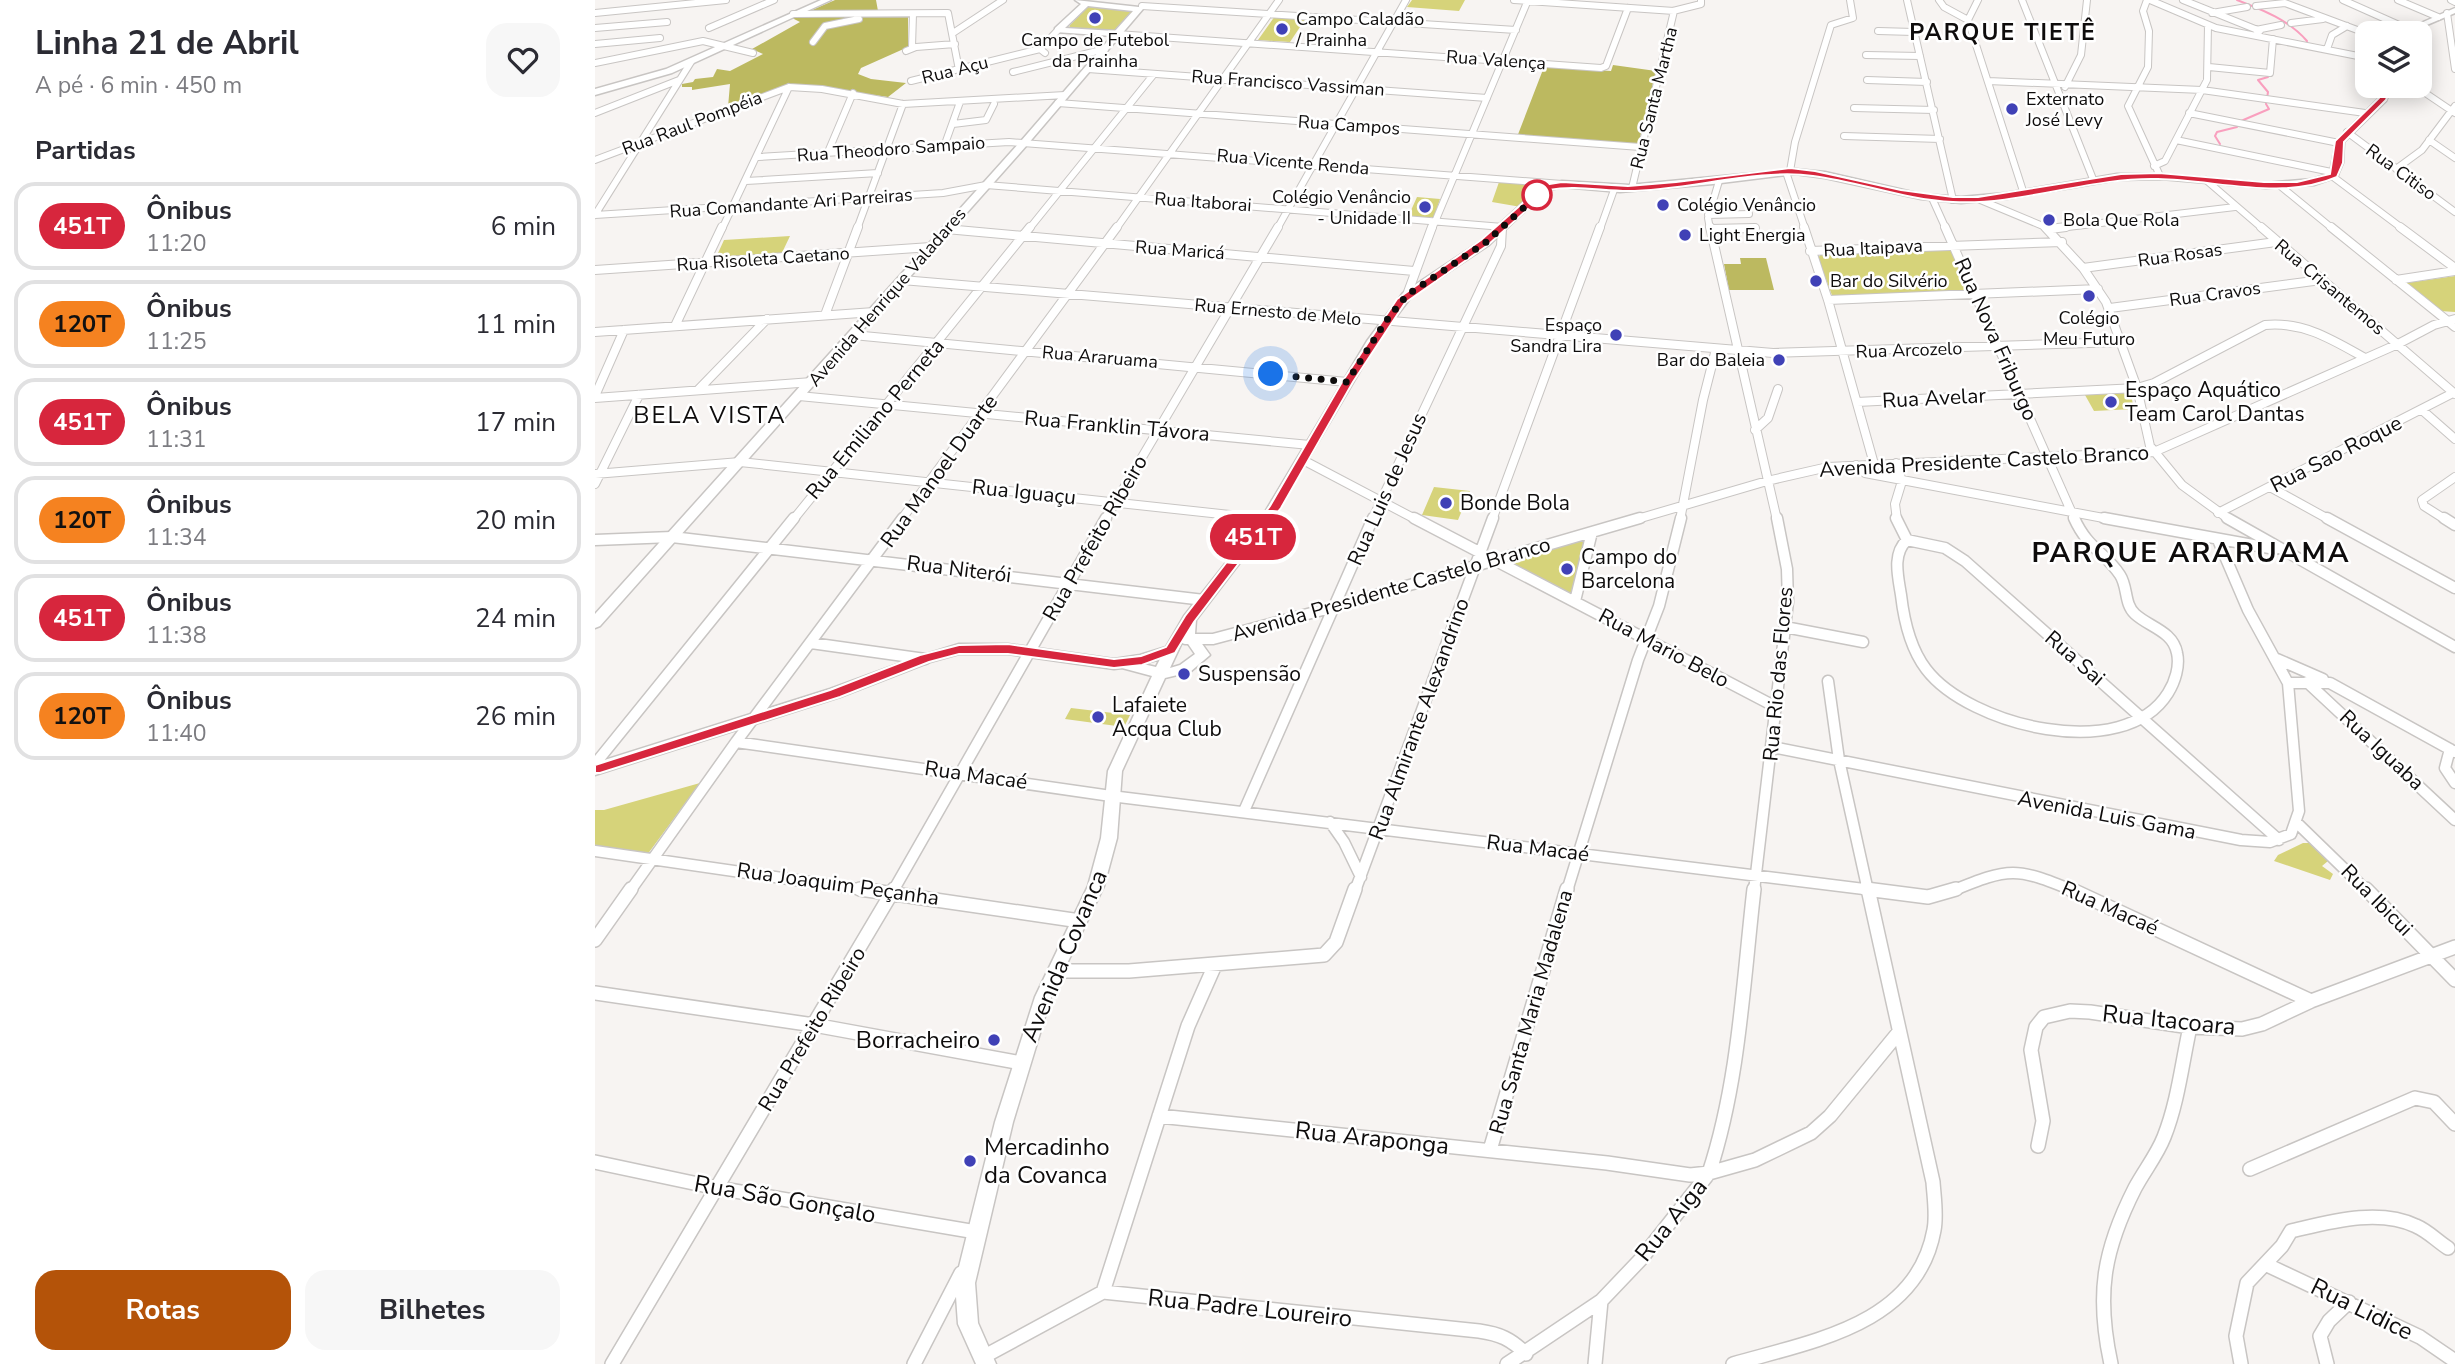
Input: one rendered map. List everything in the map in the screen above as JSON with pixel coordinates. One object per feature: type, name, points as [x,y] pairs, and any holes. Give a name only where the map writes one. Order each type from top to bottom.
[{"type":"main road","points":[[595,92],[647,79],[691,62],[827,0]]},
{"type":"main road","points":[[1058,30],[1083,2],[1143,5]]},
{"type":"main road","name":"Avenida Henrique Valadares","points":[[597,619],[812,382],[1143,5]]},
{"type":"main road","points":[[2429,21],[2451,12]]},
{"type":"main road","name":"Rua Valença","points":[[1058,30],[1117,34]]},
{"type":"main road","points":[[1530,202],[1543,189],[1562,184],[1630,188],[1702,183],[1788,171],[1815,173],[1953,200],[1978,199],[2157,171],[2206,180],[2279,185],[2309,183],[2334,175],[2339,144],[2365,113],[2383,98]]},
{"type":"main road","points":[[1530,202],[1549,193],[1581,187]]},
{"type":"main road","name":"Avenida Covanca","points":[[984,1361],[968,1324],[965,1303],[969,1256],[1032,1027],[1055,971],[1096,886],[1105,859],[1111,796],[1120,758],[1160,673],[1189,619],[1267,519],[1386,321],[1407,295],[1485,243],[1530,202]]},
{"type":"main road","points":[[595,767],[835,693],[925,659],[977,647],[1122,664],[1160,673],[1186,670],[1203,655],[1187,630],[1189,619]]},
{"type":"main road","points":[[1122,664],[1173,646]]},
{"type":"street","points":[[709,28],[774,0]]},
{"type":"street","points":[[953,33],[1003,0]]},
{"type":"street","points":[[1206,10],[1213,0]]},
{"type":"street","name":"Rua Manoel Duarte","points":[[595,940],[736,742],[1069,294],[1279,0]]},
{"type":"street","name":"Rua Prefeito Ribeiro","points":[[612,1364],[892,892],[1028,652],[1289,208],[1406,0]]},
{"type":"street","points":[[1514,0],[1613,3],[1628,8],[1672,11],[1701,4],[1701,0]]},
{"type":"street","points":[[1850,0],[1853,18],[1831,25],[1788,171],[1874,464]]},
{"type":"street","points":[[1907,0],[1953,200]]},
{"type":"street","points":[[1939,0],[1944,8],[1968,20]]},
{"type":"street","points":[[1978,0],[1968,20],[2023,191]]},
{"type":"street","points":[[2022,0],[2052,82],[2093,179]]},
{"type":"street","points":[[2059,97],[2069,83],[2081,55],[2087,0]]},
{"type":"street","points":[[2208,25],[2209,67],[2202,90],[2165,161],[2157,171],[2129,110],[2129,100],[2149,65],[2149,34],[2143,9],[2149,0],[2208,25],[2256,32],[2285,42]]},
{"type":"street","points":[[2183,0],[2273,39],[2355,55]]},
{"type":"street","points":[[2343,0],[2385,21]]},
{"type":"street","points":[[2397,0],[2438,17]]},
{"type":"street","points":[[703,41],[722,1]]},
{"type":"street","points":[[595,13],[722,1]]},
{"type":"street","points":[[1407,295],[1414,271],[1528,1]]},
{"type":"street","points":[[2256,6],[2284,3],[2355,29]]},
{"type":"street","points":[[1143,5],[1515,30]]},
{"type":"street","points":[[655,51],[674,7]]},
{"type":"street","points":[[2210,13],[2247,7]]},
{"type":"street","name":"Rua Valença","points":[[1117,34],[1598,68],[1606,66],[1628,8]]},
{"type":"street","name":"Rua Santa Martha","points":[[1630,188],[1672,11]]},
{"type":"street","points":[[2451,12],[2455,69]]},
{"type":"street","points":[[813,42],[815,33],[823,27],[848,20],[928,13]]},
{"type":"street","points":[[793,14],[948,13],[959,69]]},
{"type":"street","points":[[913,14],[908,50],[955,44]]},
{"type":"street","points":[[2291,23],[2326,19]]},
{"type":"street","points":[[595,29],[667,22]]},
{"type":"street","points":[[2256,32],[2281,25]]},
{"type":"street","points":[[2327,49],[2332,34],[2347,26]]},
{"type":"street","points":[[1053,61],[1040,50],[1058,30]]},
{"type":"street","points":[[1878,31],[1914,32]]},
{"type":"street","points":[[595,44],[660,38]]},
{"type":"street","points":[[2209,67],[2266,74],[2271,72],[2273,39]]},
{"type":"street","points":[[597,63],[703,41],[753,53]]},
{"type":"street","points":[[1013,72],[1105,49]]},
{"type":"street","name":"Rua Açu","points":[[911,81],[1040,50]]},
{"type":"street","points":[[1866,55],[1920,56]]},
{"type":"street","points":[[595,215],[691,62]]},
{"type":"street","name":"Rua Francisco Vassiman","points":[[1088,69],[1487,98]]},
{"type":"street","name":"Rua Emiliano Perneta","points":[[595,767],[768,548],[939,343],[1154,74]]},
{"type":"street","points":[[595,113],[679,80]]},
{"type":"street","points":[[1867,80],[1927,82]]},
{"type":"street","points":[[1988,81],[2202,90],[2365,113]]},
{"type":"street","points":[[675,326],[731,207],[758,157],[789,87]]},
{"type":"street","name":"Rua Campos","points":[[789,87],[853,93],[903,104],[1062,99],[1125,109],[1640,147]]},
{"type":"street","name":"Rua Raul Pompéia","points":[[595,160],[789,87]]},
{"type":"street","points":[[828,152],[853,93]]},
{"type":"street","points":[[2396,169],[2405,165],[2454,109],[2432,96]]},
{"type":"street","points":[[946,141],[960,102]]},
{"type":"street","points":[[825,315],[903,104]]},
{"type":"street","points":[[953,124],[986,120],[994,104]]},
{"type":"street","points":[[1854,108],[1934,110]]},
{"type":"street","points":[[2189,113],[2339,144]]},
{"type":"street","name":"Rua Citiso","points":[[2347,132],[2455,212]]},
{"type":"street","points":[[1844,136],[1940,139]]},
{"type":"street","points":[[2176,140],[2334,175],[2455,270]]},
{"type":"street","points":[[2429,140],[2455,158]]},
{"type":"street","name":"Rua Theodoro Sampaio","points":[[758,157],[1024,143]]},
{"type":"street","name":"Rua Vicente Renda","points":[[1024,143],[1170,152],[1562,184]]},
{"type":"street","points":[[746,181],[878,173]]},
{"type":"street","name":"Rua Crisantemos","points":[[2206,180],[2454,393]]},
{"type":"street","points":[[1719,181],[1708,215],[1749,214]]},
{"type":"street","name":"Rua Comandante Ari Parreiras","points":[[595,215],[954,192],[986,185]]},
{"type":"street","name":"Rua Itaborai","points":[[986,185],[1502,227]]},
{"type":"street","points":[[2279,185],[2396,280],[2451,320],[2455,327]]},
{"type":"street","name":"Rua Almirante Alexandrino","points":[[1055,971],[1129,971],[1324,955],[1336,942],[1380,829],[1614,188]]},
{"type":"street","name":"Rua Nova Friburgo","points":[[1932,198],[2070,511],[2089,546],[2122,578],[2130,608],[2176,647],[2178,658],[2175,680],[2164,700],[2143,718]]},
{"type":"street","points":[[1978,199],[2050,229],[2083,268],[2110,308],[2137,388],[2147,441],[2193,495],[2218,513],[2455,648]]},
{"type":"street","points":[[2050,229],[2235,207]]},
{"type":"street","name":"Rua Rio das Flores","points":[[1708,215],[1787,569],[1785,627],[1774,706],[1758,876],[1732,1079],[1719,1143],[1709,1173]]},
{"type":"street","name":"Rua Luis de Jesus","points":[[1244,811],[1381,500],[1501,246],[1502,227]]},
{"type":"street","points":[[1711,229],[1755,228]]},
{"type":"street","name":"Rua Maricá","points":[[946,229],[1414,271]]},
{"type":"street","name":"Rua Itaipava","points":[[1810,251],[2062,242]]},
{"type":"street","name":"Rua Rosas","points":[[2083,268],[2276,242]]},
{"type":"street","points":[[1485,243],[1501,246]]},
{"type":"street","name":"Rua Risoleta Caetano","points":[[595,271],[931,247]]},
{"type":"street","points":[[2396,280],[2455,270]]},
{"type":"street","name":"Rua Ernesto de Melo","points":[[902,280],[1738,350]]},
{"type":"street","name":"Rua Cravos","points":[[2110,308],[2321,280]]},
{"type":"street","points":[[1828,300],[2098,289]]},
{"type":"street","points":[[595,332],[874,312]]},
{"type":"street","points":[[698,390],[767,319]]},
{"type":"street","name":"Avenida Presidente Castelo Branco","points":[[1173,646],[1192,639],[1213,639],[1334,607],[1767,481],[1825,467],[2154,452],[2451,320]]},
{"type":"street","points":[[2137,388],[2154,383],[2195,359],[2274,323],[2300,325],[2365,358]]},
{"type":"street","points":[[624,330],[595,397],[812,382]]},
{"type":"street","name":"Rua Araruama","points":[[853,335],[1195,365],[1347,382]]},
{"type":"street","name":"Rua Arcozelo","points":[[1738,350],[1788,354],[2121,342]]},
{"type":"street","name":"Rua Santa Maria Madalena","points":[[1490,1150],[1578,853],[1659,606],[1684,505],[1703,400],[1716,349]]},
{"type":"street","name":"Rua Avelar","points":[[1857,401],[2137,388]]},
{"type":"street","points":[[1755,430],[1769,418],[1779,389]]},
{"type":"street","name":"Rua Sao Roque","points":[[2218,513],[2454,393]]},
{"type":"street","points":[[595,484],[598,473],[639,395]]},
{"type":"street","name":"Rua Franklin Távora","points":[[799,396],[1310,445]]},
{"type":"street","points":[[2422,410],[2455,439]]},
{"type":"street","name":"Rua Mario Belo","points":[[1303,460],[1774,706]]},
{"type":"street","name":"Rua Iguaçu","points":[[598,473],[740,462],[1267,519]]},
{"type":"street","points":[[1896,463],[1902,481],[1894,510],[1896,520],[1907,540],[1899,547],[1896,558],[1913,646],[1935,681],[1957,699],[1990,715],[2049,727],[2120,728],[2143,718]]},
{"type":"street","points":[[1856,465],[1865,473],[1902,481],[2284,551]]},
{"type":"street","points":[[2455,477],[2422,500],[2429,509],[2455,525]]},
{"type":"street","points":[[2270,487],[2455,588]]},
{"type":"street","points":[[1575,601],[1592,532]]},
{"type":"street","name":"Rua Niterói","points":[[595,540],[672,537],[1204,600]]},
{"type":"street","name":"Rua Sai","points":[[1907,540],[1936,545],[1965,561],[2279,840]]},
{"type":"street","points":[[2218,540],[2248,610],[2288,683],[2295,743],[2297,823],[2291,834],[2279,840]]},
{"type":"street","points":[[1785,627],[1863,642]]},
{"type":"street","name":"Avenida Presidente Castelo Branco","points":[[1203,655],[1213,639]]},
{"type":"street","points":[[811,643],[925,659]]},
{"type":"street","points":[[2277,659],[2330,683],[2453,750],[2445,763],[2445,772],[2455,783]]},
{"type":"street","points":[[1733,1364],[1834,1332],[1885,1311],[1905,1294],[1920,1276],[1931,1255],[1937,1232],[1938,1209],[1839,760],[1828,681]]},
{"type":"street","name":"Rua Iguaba","points":[[2307,682],[2455,820]]},
{"type":"street","points":[[2288,683],[2330,683]]},
{"type":"street","name":"Rua Macaé","points":[[736,742],[1111,796],[1868,890],[1938,896],[1991,874],[2030,873],[2136,918],[2234,967],[2311,1001]]},
{"type":"street","name":"Avenida Luis Gama","points":[[1772,747],[2171,828],[2261,843],[2279,840]]},
{"type":"street","points":[[1330,822],[1353,858],[1361,877]]},
{"type":"street","name":"Rua Ibicui","points":[[2297,823],[2455,980]]},
{"type":"street","name":"Rua Joaquim Peçanha","points":[[595,850],[1080,921]]},
{"type":"street","name":"Rua Itacoara","points":[[2038,1146],[2043,1121],[2031,1050],[2036,1027],[2044,1017],[2070,1011],[2090,1012],[2190,1027],[2242,1029],[2262,1024],[2311,1001],[2455,947]]},
{"type":"street","points":[[984,1361],[1103,1292],[1197,1002],[1215,965]]},
{"type":"street","points":[[595,993],[814,1025],[1021,1063]]},
{"type":"street","points":[[2111,1364],[2100,1299],[2105,1257],[2121,1216],[2164,1137],[2173,1112],[2190,1027]]},
{"type":"street","name":"Rua Aiga","points":[[1507,1364],[1601,1301],[1641,1259],[1709,1173],[1755,1160],[1811,1133],[1830,1116],[1899,1032]]},
{"type":"street","points":[[2250,1169],[2415,1098],[2434,1102],[2455,1124]]},
{"type":"street","name":"Rua Araponga","points":[[1159,1116],[1490,1150],[1690,1175],[1709,1173]]},
{"type":"street","name":"Rua São Gonçalo","points":[[595,1162],[716,1188],[976,1232]]},
{"type":"street","points":[[2241,1364],[2236,1336],[2247,1283],[2282,1246],[2291,1231],[2337,1220],[2379,1219],[2416,1225],[2448,1248]]},
{"type":"street","points":[[914,1364],[969,1256]]},
{"type":"street","name":"Rua Lidice","points":[[2265,1264],[2420,1337],[2455,1361]]},
{"type":"street","name":"Rua Padre Loureiro","points":[[1103,1292],[1488,1332],[1513,1341],[1526,1353]]},
{"type":"street","points":[[1595,1364],[1601,1301]]},
{"type":"street","points":[[2327,1364],[2320,1336],[2329,1321],[2349,1302]]},
{"type":"shaded area","points":[[835,0],[876,0],[878,11],[810,11]]},
{"type":"shaded area","points":[[1412,0],[1465,0],[1459,11],[1407,7]]},
{"type":"shaded area","points":[[1089,6],[1137,9],[1116,32],[1069,28]]},
{"type":"shaded area","points":[[908,14],[908,47],[861,68],[858,74],[871,79],[906,83],[888,97],[817,87],[782,86],[728,107],[730,84],[692,90],[692,87],[682,87],[682,84],[695,79],[713,77],[717,69],[730,71],[763,54],[752,49],[800,22],[792,18]]},
{"type":"shaded area","name":"Campo Caladão / Prainha","points":[[1275,16],[1306,18],[1290,42],[1258,40]]},
{"type":"shaded area","points":[[1613,65],[1656,71],[1638,146],[1517,137],[1544,67],[1611,71]]},
{"type":"shaded area","points":[[1499,182],[1547,186],[1521,207],[1492,202]]},
{"type":"shaded area","name":"Colégio Venâncio - Unidade II","points":[[1417,197],[1440,199],[1434,217],[1408,217]]},
{"type":"shaded area","points":[[790,236],[780,257],[714,262],[724,240]]},
{"type":"shaded area","points":[[1950,249],[1971,293],[1833,298],[1818,258],[1821,254]]},
{"type":"shaded area","points":[[1740,258],[1766,258],[1774,290],[1729,290],[1724,264],[1741,264]]},
{"type":"shaded area","points":[[2455,276],[2455,312],[2440,311],[2406,283]]},
{"type":"shaded area","name":"Espaço Aquático Team Carol Dantas","points":[[2085,395],[2131,395],[2134,409],[2094,411]]},
{"type":"shaded area","name":"Bonde Bola","points":[[1434,487],[1470,491],[1458,520],[1422,515]]},
{"type":"shaded area","points":[[1595,537],[1579,599],[1511,562],[1520,558]]},
{"type":"shaded area","name":"Lafaiete Acqua Club","points":[[1071,708],[1130,715],[1124,727],[1065,719]]},
{"type":"shaded area","points":[[700,783],[647,855],[595,848],[595,810],[604,810]]},
{"type":"shaded area","points":[[2303,843],[2311,843],[2328,857],[2328,861],[2322,866],[2333,874],[2330,880],[2274,861],[2278,855]]},
{"type":"waterway","points":[[2237,0],[2284,21],[2307,41],[2306,44]]},
{"type":"waterway","points":[[2220,144],[2215,136],[2217,132],[2237,127],[2241,121],[2269,109],[2266,104],[2268,92],[2258,80],[2268,77]]},
{"type":"bus line","name":"451T","points":[[595,769],[835,693],[959,649],[1008,649],[1114,664],[1142,660],[1170,650],[1189,619],[1275,508],[1347,382],[1401,301],[1485,243],[1546,187],[1562,184],[1628,188],[1676,185],[1790,171],[1815,173],[1901,193],[1953,200],[1978,199],[2121,176],[2159,176],[2264,185],[2297,184],[2321,181],[2334,175],[2340,141],[2365,113],[2384,98]]},
{"type":"place","name":"Campo de Futebol da Prainha","points":[[1095,18]]},
{"type":"place","name":"Campo Caladão / Prainha","points":[[1282,29]]},
{"type":"place","name":"Externato José Levy","points":[[2012,109]]},
{"type":"place","name":"Colégio Venâncio","points":[[1663,205]]},
{"type":"place","name":"Colégio Venâncio - Unidade II","points":[[1425,207]]},
{"type":"place","name":"Bola Que Rola","points":[[2049,220]]},
{"type":"place","name":"Light Energia","points":[[1685,235]]},
{"type":"place","name":"Bar do Silvério","points":[[1816,281]]},
{"type":"place","name":"Colégio Meu Futuro","points":[[2089,296]]},
{"type":"place","name":"Espaço Sandra Lira","points":[[1616,335]]},
{"type":"place","name":"Bar do Baleia","points":[[1779,360]]},
{"type":"place","name":"Espaço Aquático Team Carol Dantas","points":[[2111,402]]},
{"type":"place","name":"Bonde Bola","points":[[1446,503]]},
{"type":"place","name":"Campo do Barcelona","points":[[1567,569]]},
{"type":"place","name":"Suspensão","points":[[1184,674]]},
{"type":"place","name":"Lafaiete Acqua Club","points":[[1098,717]]},
{"type":"place","name":"Borracheiro","points":[[994,1040]]},
{"type":"place","name":"Mercadinho da Covanca","points":[[970,1161]]},
{"type":"district","name":"PARQUE TIETÊ","points":[[2003,32]]},
{"type":"district","name":"BELA VISTA","points":[[710,415]]},
{"type":"district","name":"PARQUE ARARUAMA","points":[[2191,553]]},
{"type":"route","points":[[1271,374],[1347,382],[1372,341],[1407,295],[1485,243],[1530,202],[1540,197],[1537,195]]}]
